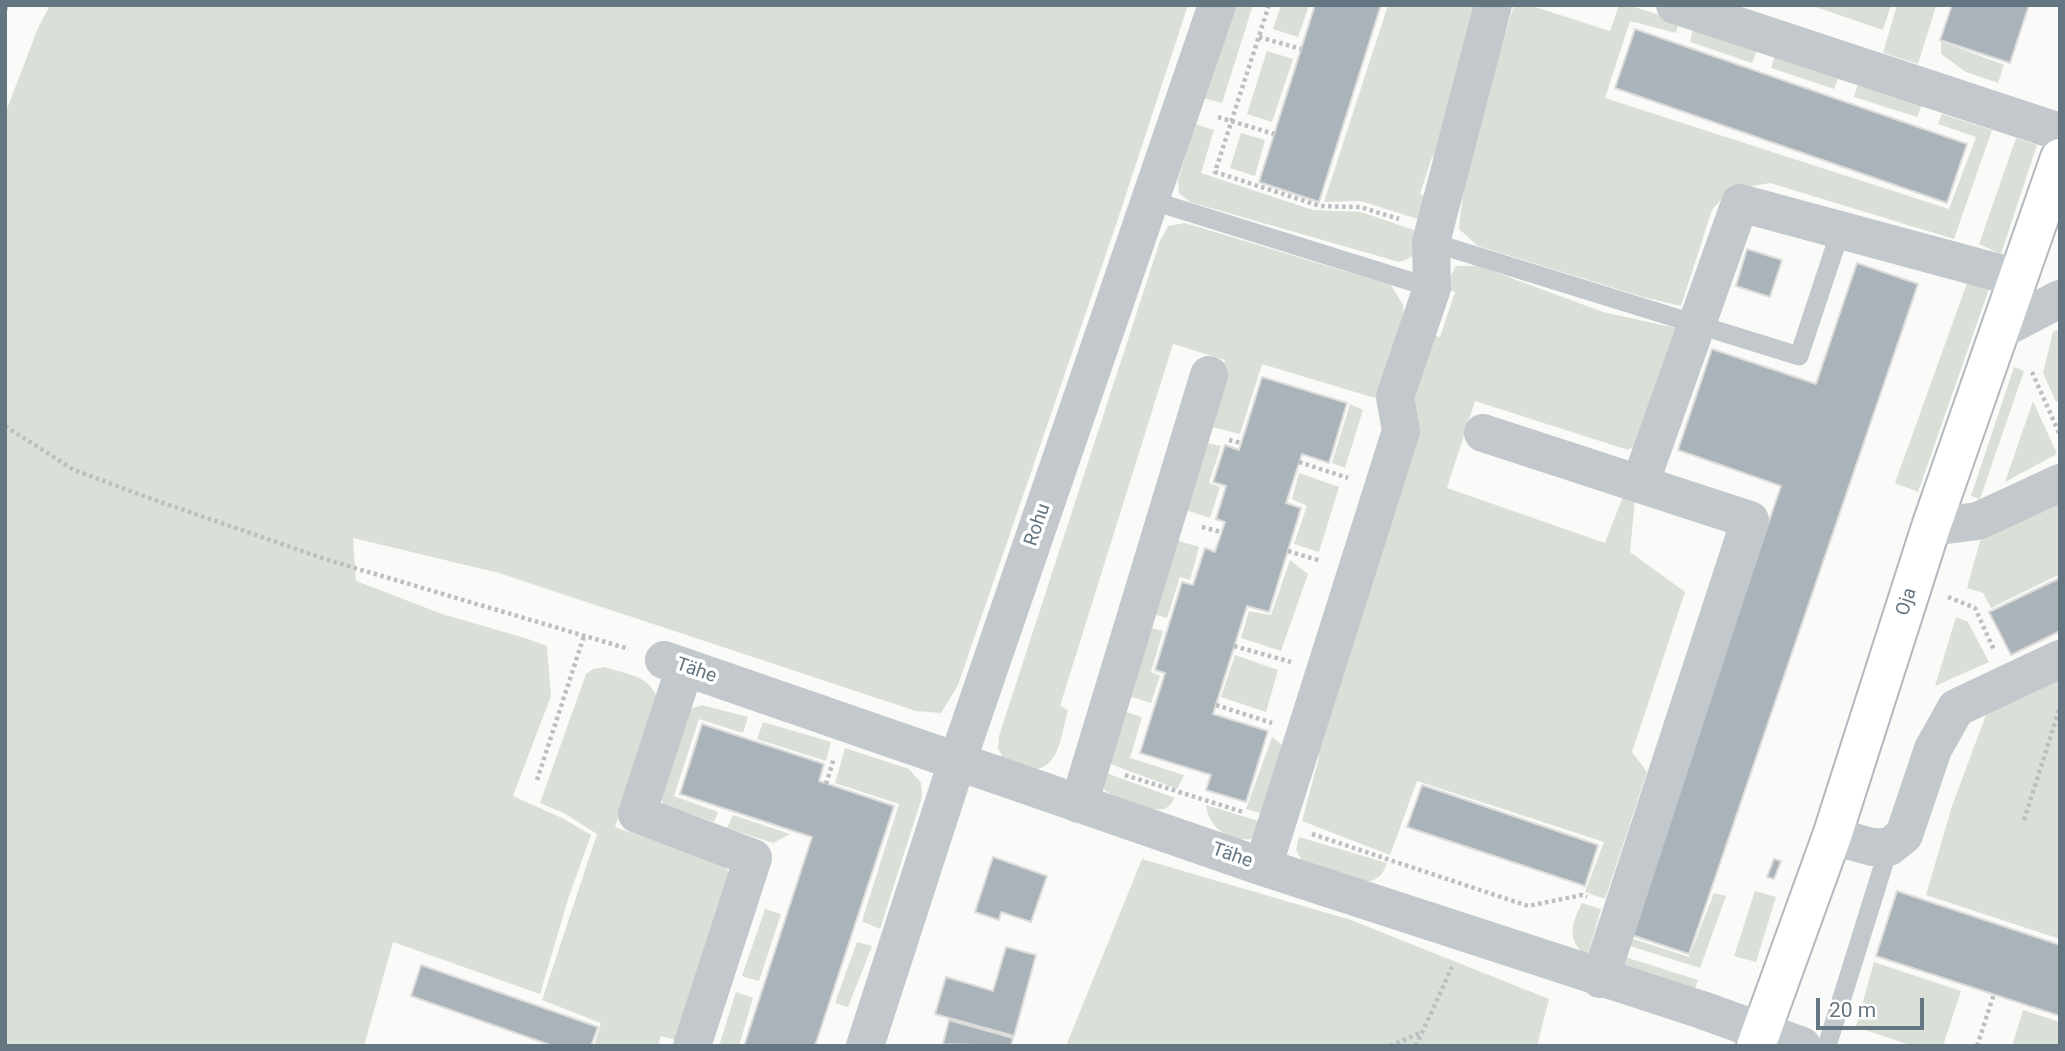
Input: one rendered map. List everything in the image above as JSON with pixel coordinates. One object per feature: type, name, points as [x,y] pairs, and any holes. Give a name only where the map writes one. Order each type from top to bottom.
[{"type":"street","name":"Rohu","points":[[865,1046],[957,762],[1217,5]]},
{"type":"street","points":[[1264,867],[1401,431],[1395,397],[1432,288],[1432,236],[1493,5]]},
{"type":"street","points":[[1675,5],[2060,132]]},
{"type":"street","name":"Oja","points":[[1758,1038],[1832,836],[1931,527],[2060,158]]},
{"type":"street","points":[[1640,484],[1740,203],[2018,278]]},
{"type":"street","points":[[2001,329],[2060,299]]},
{"type":"street","points":[[1079,804],[1209,375]]},
{"type":"street","points":[[1483,433],[1750,520],[1600,979]]},
{"type":"street","points":[[1931,527],[1978,521],[2060,483]]},
{"type":"street","points":[[1832,836],[1872,847],[1889,847],[1904,835],[1933,749],[1956,708],[2060,659]]},
{"type":"street","points":[[674,663],[637,814],[753,858],[692,1046]]},
{"type":"street","name":"Tähe","points":[[674,663],[1079,804],[1600,979],[1758,1038],[1802,1046]]},
{"type":"lane","points":[[1150,200],[1432,288]]},
{"type":"lane","points":[[1432,236],[1799,356],[1841,229]]},
{"type":"lane","points":[[1827,1046],[1889,847]]},
{"type":"path","points":[[1269,5],[1215,172],[1320,206],[1360,206],[1432,236]]},
{"type":"path","points":[[1259,37],[1301,49]]},
{"type":"path","points":[[1182,107],[1274,134]]},
{"type":"path","points":[[2032,372],[2060,435]]},
{"type":"path","points":[[5,425],[74,470],[288,547],[674,663]]},
{"type":"path","points":[[1299,462],[1382,488]]},
{"type":"path","points":[[1945,596],[1975,608],[2009,683]]},
{"type":"path","points":[[537,780],[584,636]]},
{"type":"path","points":[[1234,646],[1325,672]]},
{"type":"path","points":[[1216,705],[1306,733]]},
{"type":"path","points":[[2024,820],[2060,707]]},
{"type":"path","points":[[826,783],[836,752]]},
{"type":"path","points":[[1091,765],[1278,823],[1528,906],[1582,895],[1623,908]]},
{"type":"path","points":[[1416,1046],[1469,935]]},
{"type":"path","points":[[1977,1046],[1994,994]]},
{"type":"path","points":[[1390,1046],[1421,1033]]},
{"type":"shaded area","points":[[50,5],[1188,5],[1118,219],[958,685],[941,713],[916,711],[499,573],[353,538],[356,581],[442,614],[547,646],[551,696],[513,796],[564,819],[591,835],[569,896],[540,994],[393,942],[364,1046],[5,1046],[5,114],[38,28]]},
{"type":"shaded area","points":[[1233,5],[1253,5],[1222,103],[1203,98]]},
{"type":"shaded area","points":[[1281,5],[1309,5],[1298,37],[1273,29]]},
{"type":"shaded area","points":[[1388,5],[1482,5],[1441,160],[1432,157],[1420,194],[1431,198],[1427,222],[1361,201],[1324,202]]},
{"type":"shaded area","points":[[1514,5],[1529,5],[1610,31],[1619,5],[1628,5],[1679,21],[1676,33],[1630,21],[1605,98],[1949,209],[1976,137],[1938,124],[1942,114],[1992,130],[1954,239],[1770,183],[1729,190],[1712,210],[1681,306],[1643,297],[1478,246],[1459,229],[1462,200],[1481,116]]},
{"type":"shaded area","points":[[1810,5],[1891,5],[1883,30]]},
{"type":"shaded area","points":[[1897,5],[1936,6],[1918,64],[1883,53]]},
{"type":"shaded area","points":[[1693,29],[1757,50],[1752,63],[1690,42]]},
{"type":"shaded area","points":[[1941,41],[2004,65],[1998,83],[1966,72],[1941,54]]},
{"type":"shaded area","points":[[1267,51],[1293,59],[1272,122],[1247,114]]},
{"type":"shaded area","points":[[1775,55],[1839,76],[1834,89],[1771,68]]},
{"type":"shaded area","points":[[1858,83],[1922,105],[1917,117],[1854,97]]},
{"type":"shaded area","points":[[1195,124],[1214,130],[1201,173],[1313,210],[1361,212],[1423,233],[1416,252],[1410,258],[1399,262],[1190,202],[1179,193],[1178,180]]},
{"type":"shaded area","points":[[1241,133],[1265,140],[1255,176],[1230,168]]},
{"type":"shaded area","points":[[2016,138],[2037,145],[2001,254],[1979,244]]},
{"type":"shaded area","points":[[1185,223],[1391,285],[1403,305],[1404,322],[1388,379],[1375,398],[1262,364],[1240,434],[1204,425],[1225,360],[1173,344],[1060,706],[1068,710],[1059,746],[1050,762],[1043,767],[1027,768],[1003,758],[998,748],[999,736],[1160,241],[1168,226]]},
{"type":"shaded area","points":[[1456,266],[1479,266],[1603,312],[1676,328],[1645,439],[1628,450],[1475,401],[1447,488],[1605,543],[1627,486],[1636,490],[1630,552],[1685,592],[1632,752],[1647,772],[1605,899],[1585,892],[1604,842],[1417,781],[1390,855],[1302,821],[1319,757],[1314,747],[1410,393],[1429,334],[1440,337],[1455,292],[1444,289]]},
{"type":"shaded area","points":[[1967,283],[1989,289],[1918,492],[1895,483]]},
{"type":"shaded area","points":[[2060,329],[2060,400],[2056,402],[2043,373],[2053,332]]},
{"type":"shaded area","points":[[2014,367],[2024,371],[1980,499],[1971,496]]},
{"type":"shaded area","points":[[2033,401],[2057,454],[2005,482]]},
{"type":"shaded area","points":[[1350,404],[1363,410],[1345,468],[1332,463]]},
{"type":"shaded area","points":[[1197,441],[1221,446],[1209,483],[1220,487],[1210,518],[1177,507]]},
{"type":"shaded area","points":[[1299,473],[1339,487],[1319,552],[1294,544],[1307,506],[1292,499]]},
{"type":"shaded area","points":[[2060,501],[2060,574],[1991,608],[1983,593],[1967,588],[1980,541]]},
{"type":"shaded area","points":[[1169,538],[1199,547],[1190,580],[1180,577],[1167,618],[1145,612]]},
{"type":"shaded area","points":[[1290,560],[1308,574],[1281,651],[1241,638],[1249,611],[1271,615]]},
{"type":"shaded area","points":[[1956,617],[1968,622],[1989,662],[1935,686]]},
{"type":"shaded area","points":[[1141,625],[1163,631],[1151,672],[1160,676],[1151,703],[1119,693]]},
{"type":"shaded area","points":[[1235,655],[1278,670],[1266,712],[1221,697]]},
{"type":"shaded area","points":[[605,667],[645,681],[655,693],[658,702],[615,827],[722,864],[731,875],[680,1041],[661,1036],[658,1046],[594,1046],[601,1023],[542,1000],[597,834],[564,813],[540,803],[586,674],[593,669]]},
{"type":"shaded area","points":[[2060,672],[2060,939],[1926,895],[1952,806],[1990,704]]},
{"type":"shaded area","points":[[702,705],[748,717],[743,733],[699,719],[674,796],[718,812],[714,822],[664,805],[660,798],[689,709]]},
{"type":"shaded area","points":[[1114,708],[1142,717],[1130,758],[1184,775],[1177,789],[1100,760]]},
{"type":"shaded area","points":[[763,722],[831,742],[826,761],[757,739]]},
{"type":"shaded area","points":[[1272,737],[1283,746],[1266,815],[1246,809]]},
{"type":"shaded area","points":[[845,748],[909,769],[921,783],[922,797],[880,929],[862,921],[899,804],[835,783]]},
{"type":"shaded area","points":[[1098,770],[1175,798],[1163,809],[1133,804],[1105,790]]},
{"type":"shaded area","points":[[1206,805],[1265,823],[1254,839],[1229,836],[1216,828]]},
{"type":"shaded area","points":[[733,815],[790,834],[773,843],[727,828]]},
{"type":"shaded area","points":[[1299,837],[1387,863],[1380,876],[1366,882],[1302,860],[1296,850]]},
{"type":"shaded area","points":[[1142,859],[1351,920],[1549,999],[1537,1046],[1066,1046]]},
{"type":"shaded area","points":[[1755,891],[1776,897],[1756,962],[1734,956]]},
{"type":"shaded area","points":[[1714,893],[1726,896],[1700,968],[1627,945],[1630,938],[1689,957]]},
{"type":"shaded area","points":[[1582,903],[1601,909],[1587,957],[1576,944],[1572,931]]},
{"type":"shaded area","points":[[765,909],[781,914],[759,981],[742,976]]},
{"type":"shaded area","points":[[857,942],[872,946],[848,1007],[835,1003]]},
{"type":"shaded area","points":[[1625,957],[1698,980],[1694,991],[1622,968]]},
{"type":"shaded area","points":[[1874,962],[1961,991],[1943,1046],[1913,1046],[1856,1027]]},
{"type":"shaded area","points":[[736,992],[753,998],[739,1046],[719,1046]]},
{"type":"shaded area","points":[[2023,1010],[2060,1022],[2060,1046],[2012,1046]]},
{"type":"building","points":[[1315,5],[1381,5],[1319,202],[1259,182]]},
{"type":"building","points":[[1952,5],[2029,5],[2010,63],[1940,40]]},
{"type":"building","points":[[1635,29],[1967,144],[1947,203],[1615,88]]},
{"type":"building","points":[[1747,249],[1782,260],[1770,297],[1736,286]]},
{"type":"building","points":[[1857,263],[1918,284],[1689,954],[1629,934],[1781,486],[1678,450],[1712,349],[1816,384]]},
{"type":"building","points":[[1262,377],[1347,403],[1329,463],[1302,454],[1286,503],[1301,508],[1269,612],[1247,606],[1213,714],[1268,731],[1246,802],[1206,790],[1211,775],[1140,753],[1165,673],[1155,670],[1182,582],[1193,585],[1205,548],[1215,552],[1225,522],[1216,519],[1226,486],[1213,482],[1225,445],[1239,450]]},
{"type":"building","points":[[2060,578],[2060,631],[2011,655],[1989,612]]},
{"type":"building","points":[[702,724],[824,764],[819,781],[894,806],[815,1046],[744,1046],[812,837],[680,794]]},
{"type":"building","points":[[1422,785],[1598,845],[1585,886],[1407,827]]},
{"type":"building","points":[[993,857],[1047,876],[1031,922],[1001,912],[999,920],[975,912]]},
{"type":"building","points":[[1774,859],[1781,861],[1774,879],[1767,877]]},
{"type":"building","points":[[1897,891],[2060,945],[2060,1016],[1876,956]]},
{"type":"building","points":[[1006,947],[1036,955],[1014,1036],[935,1014],[946,977],[993,991]]},
{"type":"building","points":[[421,965],[598,1027],[591,1046],[553,1046],[411,996]]},
{"type":"building","points":[[949,1020],[1013,1038],[1011,1046],[943,1044]]}]
